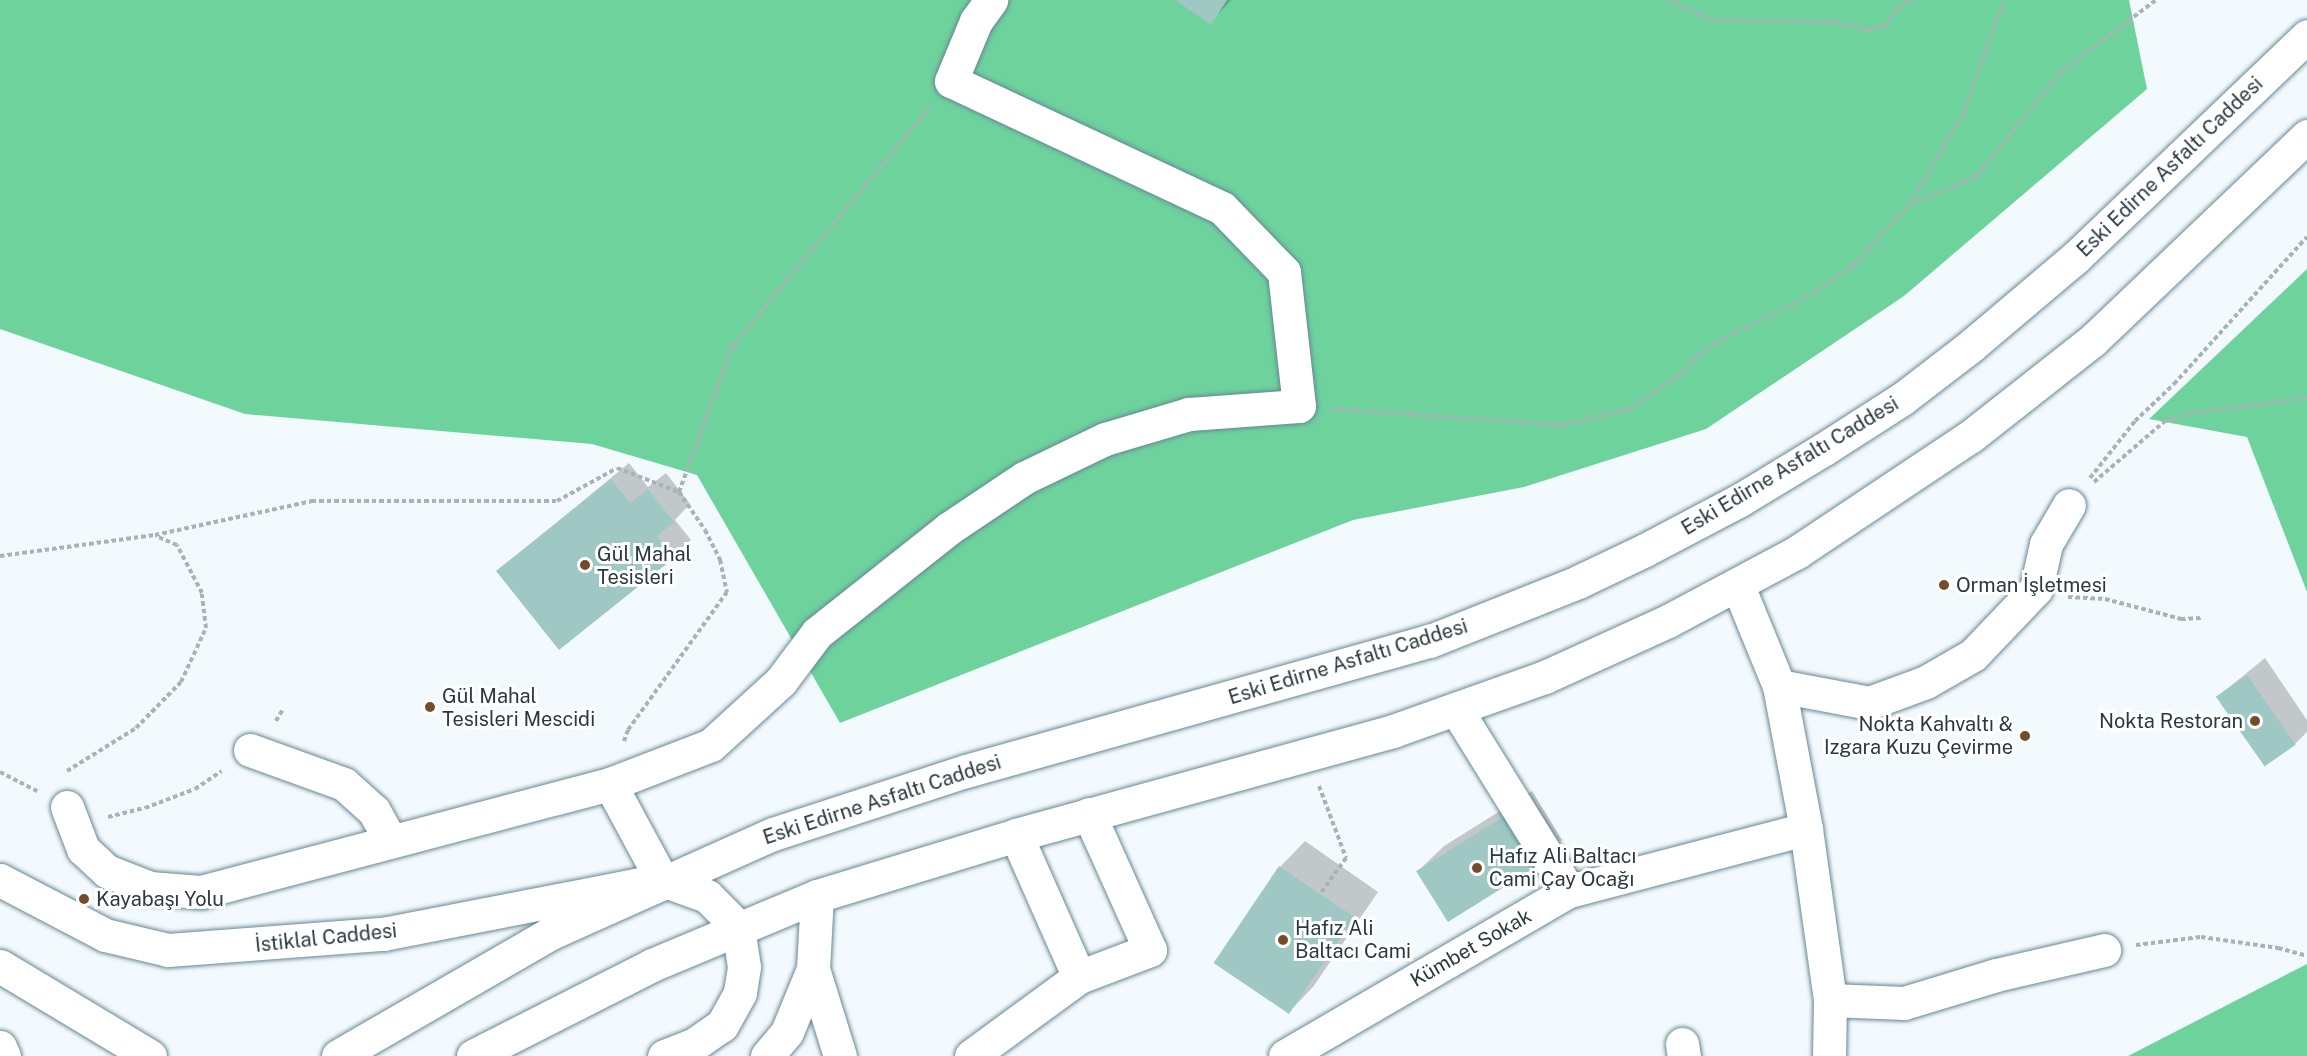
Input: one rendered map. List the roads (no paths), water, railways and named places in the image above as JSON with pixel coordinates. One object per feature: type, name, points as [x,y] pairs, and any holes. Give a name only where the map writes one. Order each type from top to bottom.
[{"type":"main road","points":[[67,807],[83,849],[107,871],[150,888],[201,892],[250,882],[610,784],[711,745],[781,681],[817,633],[948,530],[1024,478],[1105,439],[1189,414],[1299,406],[1284,272],[1222,208],[951,81],[975,21],[991,0]]},
{"type":"main road","name":"Eski Edirne Asfaltı Caddesi","points":[[338,1056],[549,934],[662,880],[773,834],[871,799],[1430,641],[1578,582],[1645,550],[1740,500],[1824,449],[1902,399],[1972,345],[2074,258],[2307,36]]},
{"type":"main road","points":[[473,1056],[586,996],[738,927],[817,896],[1016,835],[1307,755],[1456,710],[1602,654],[1738,586],[1857,515],[2034,388],[2093,340],[2307,136]]},
{"type":"main road","points":[[1779,686],[1869,702],[1926,682],[1973,655],[2036,589],[2046,544],[2069,505]]},
{"type":"main road","points":[[1738,586],[1779,686],[1806,829],[1830,1000],[1829,1056]]},
{"type":"main road","points":[[1456,710],[1569,891]]},
{"type":"main road","points":[[250,750],[344,784],[374,811],[391,842]]},
{"type":"main road","points":[[610,784],[662,880],[707,896],[738,927],[744,967],[740,993],[722,1025],[693,1045],[664,1056]]},
{"type":"main road","points":[[971,1056],[1079,977],[1150,950],[1089,814]]},
{"type":"main road","name":"Kümbet Sokak","points":[[1285,1056],[1569,891],[1806,829]]},
{"type":"main road","points":[[1016,835],[1079,977]]},
{"type":"main road","name":"İstiklal Caddesi","points":[[0,880],[105,935],[168,950],[383,934],[662,880]]},
{"type":"main road","points":[[767,1056],[787,1032],[813,969],[817,896]]},
{"type":"main road","points":[[1830,1000],[1904,1003],[1996,975],[2104,950]]},
{"type":"main road","points":[[0,966],[150,1056]]},
{"type":"main road","points":[[813,969],[840,1056]]},
{"type":"main road","points":[[0,1047],[4,1056]]},
{"type":"place","name":"Gül Mahal Tesisleri","points":[[585,565]]},
{"type":"place","name":"Orman İşletmesi","points":[[1944,585]]},
{"type":"place","name":"Gül Mahal Tesisleri Mescidi","points":[[430,707]]},
{"type":"place","name":"Nokta Restoran","points":[[2255,721]]},
{"type":"place","name":"Nokta Kahvaltı & Izgara Kuzu Çevirme","points":[[2025,736]]},
{"type":"place","name":"Hafız Ali Baltacı Cami Çay Ocağı","points":[[1477,868]]},
{"type":"place","name":"Kayabaşı Yolu","points":[[84,899]]},
{"type":"place","name":"Hafız Ali Baltacı Cami","points":[[1283,940]]}]
